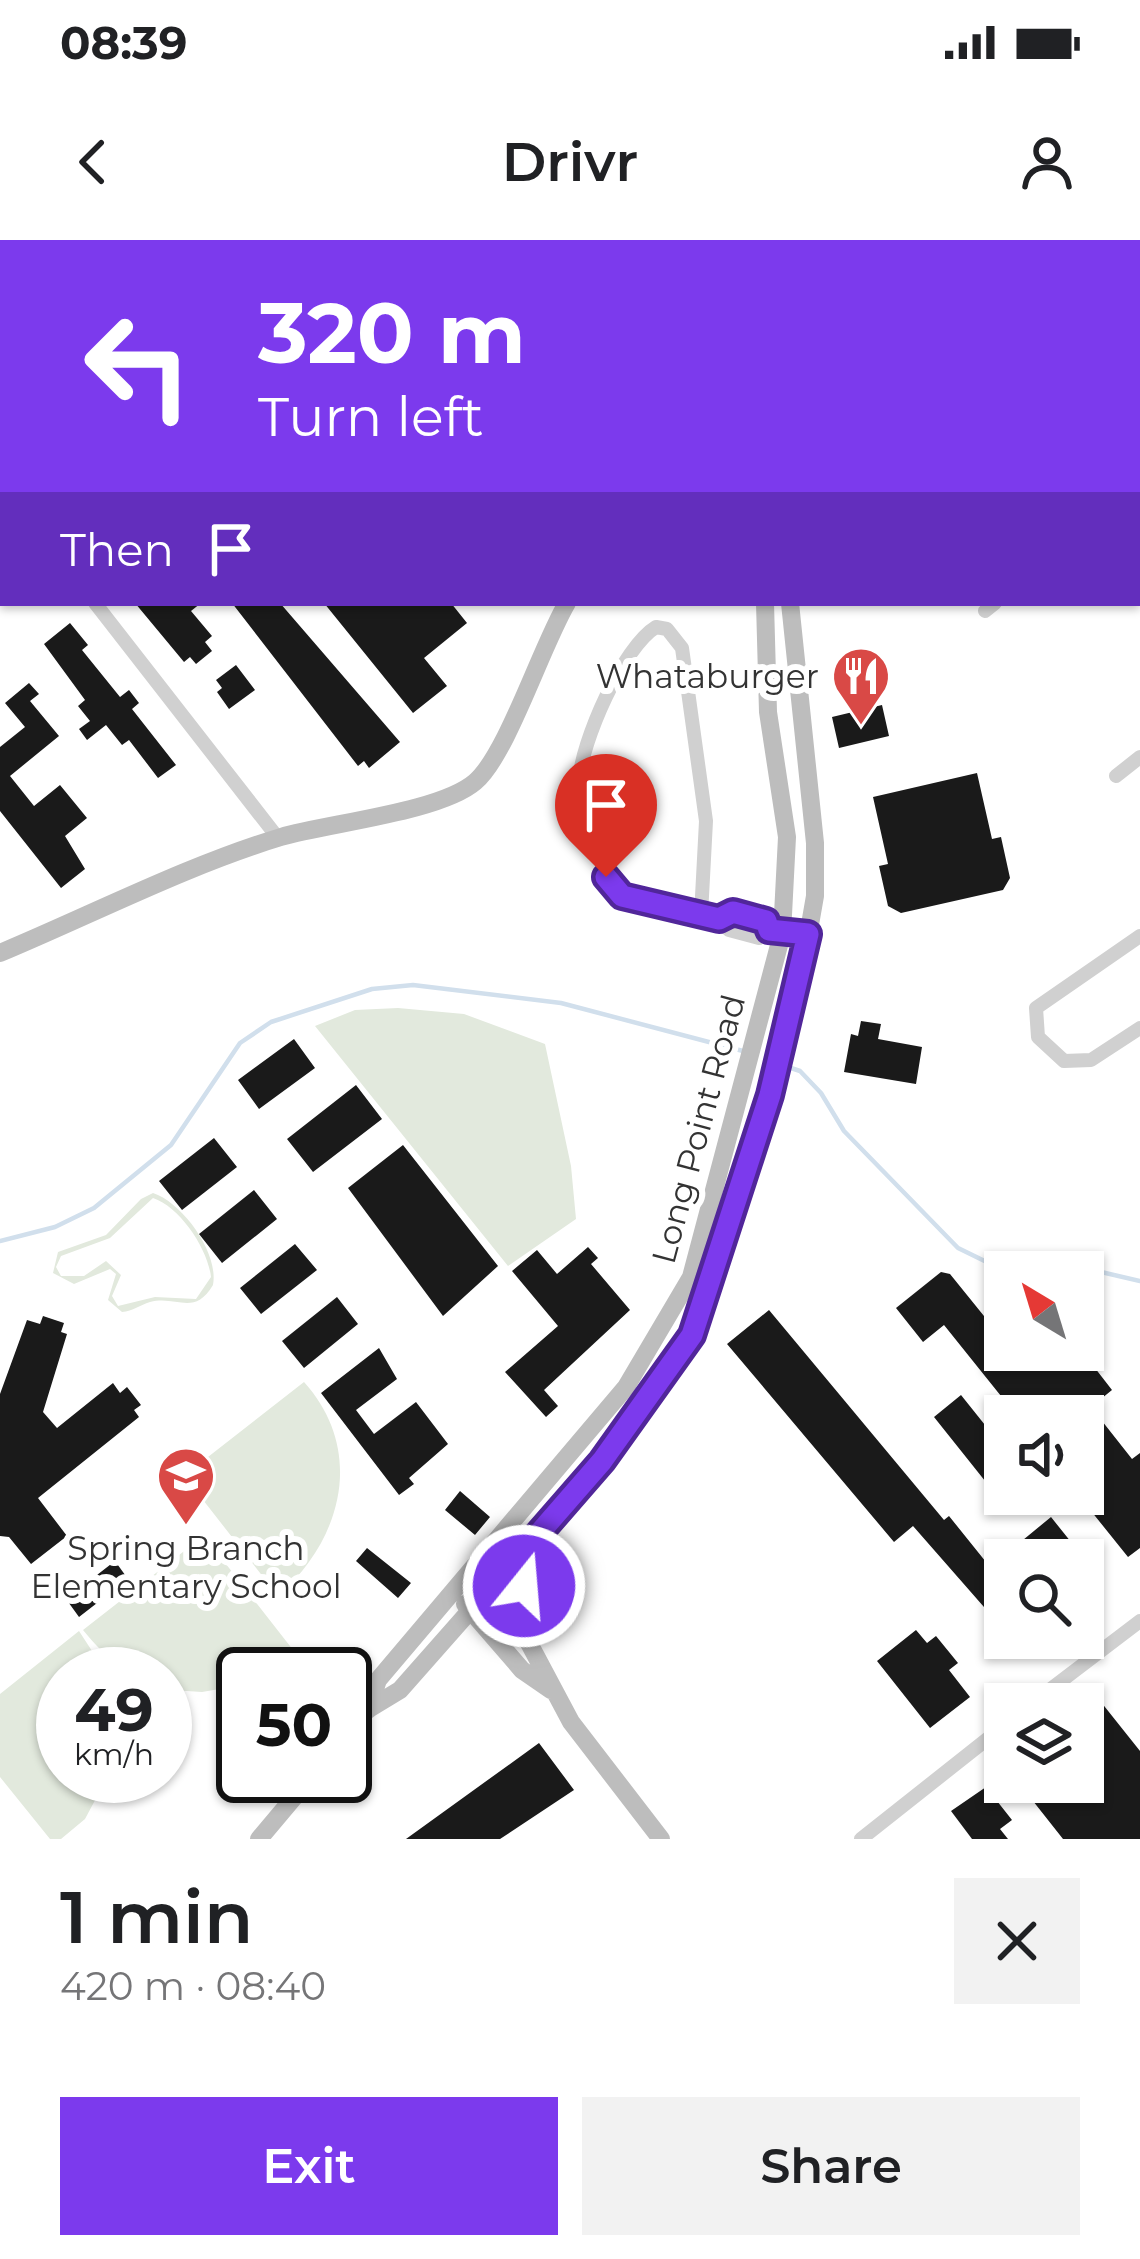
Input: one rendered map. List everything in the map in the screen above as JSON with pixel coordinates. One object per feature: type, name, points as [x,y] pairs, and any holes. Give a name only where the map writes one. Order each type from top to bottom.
[{"type":"main road","points":[[0,953],[278,838],[442,799],[476,782],[496,758],[532,668],[566,606]]},
{"type":"main road","name":"Long Point Road","points":[[372,1699],[379,1680],[626,1387],[674,1310],[706,1228],[760,1019],[788,837],[767,712],[765,606]]},
{"type":"main road","name":"Long Point Road","points":[[372,1708],[400,1690],[528,1546],[643,1409],[692,1335],[770,1095],[808,934],[815,843],[790,606]]},
{"type":"main road","points":[[776,932],[808,934]]},
{"type":"main road","points":[[528,1546],[524,1582],[536,1657]]},
{"type":"main road","points":[[461,1584],[522,1670],[551,1690]]},
{"type":"main road","points":[[477,1604],[521,1628],[551,1690],[661,1839]]},
{"type":"main road","points":[[259,1839],[289,1803]]},
{"type":"street","points":[[97,606],[278,838]]},
{"type":"street","points":[[701,915],[706,821],[682,648],[667,629],[656,627],[640,637],[623,663],[578,784],[606,877],[622,896],[701,915],[719,919],[729,930],[759,938],[776,932]]},
{"type":"street","points":[[1116,776],[1140,757]]},
{"type":"street","points":[[1140,936],[1036,1008],[1038,1037],[1064,1061],[1091,1060],[1140,1028]]},
{"type":"street","points":[[1058,1683],[1140,1621]]},
{"type":"street","points":[[860,1839],[984,1742]]},
{"type":"shaded area","points":[[355,1010],[464,1014],[545,1044],[571,1166],[576,1219],[508,1266],[315,1026]]},
{"type":"shaded area","points":[[153,1193],[176,1207],[205,1244],[213,1285],[199,1300],[150,1302],[122,1312],[108,1300],[116,1274],[110,1269],[74,1284],[53,1273],[58,1252],[106,1235]],"holes":[[[153,1198],[191,1230],[209,1266],[211,1277],[196,1299],[155,1297],[118,1306],[112,1296],[121,1275],[106,1261],[84,1276],[61,1276],[56,1267],[61,1256],[110,1238]]]},
{"type":"shaded area","points":[[304,1382],[335,1437],[338,1494],[318,1549],[278,1596],[189,1482],[190,1471]]},
{"type":"shaded area","points":[[197,1541],[208,1541],[291,1647],[216,1647],[216,1690],[192,1691],[192,1647],[98,1647],[83,1630]]},
{"type":"shaded area","points":[[79,1631],[89,1647],[59,1647]]},
{"type":"shaded area","points":[[36,1665],[36,1803],[94,1803],[85,1819],[61,1839],[50,1839],[0,1777],[0,1694]]},
{"type":"building","points":[[137,606],[197,606],[191,611],[212,636],[205,642],[212,651],[196,664],[190,657],[184,662]]},
{"type":"building","points":[[234,606],[283,606],[400,742],[369,768],[364,761],[358,766]]},
{"type":"building","points":[[326,606],[453,606],[467,623],[424,658],[447,686],[413,713]]},
{"type":"building","points":[[70,623],[88,645],[82,650],[120,697],[129,690],[139,703],[132,709],[176,765],[158,778],[129,740],[122,745],[106,725],[87,740],[79,729],[90,721],[78,706],[85,700],[44,644]]},
{"type":"building","points":[[236,665],[255,690],[229,709],[217,692],[222,688],[216,680]]},
{"type":"building","points":[[29,683],[39,694],[30,701],[59,736],[10,776],[34,806],[60,785],[87,818],[65,836],[85,869],[61,888],[0,811],[0,747],[25,727],[5,703]]},
{"type":"building","name":"Whataburger","points":[[882,705],[889,736],[839,748],[832,717]]},
{"type":"building","points":[[977,773],[992,839],[1001,837],[1010,878],[1003,890],[901,913],[888,906],[879,866],[888,864],[873,797]]},
{"type":"building","points":[[861,1021],[881,1024],[878,1039],[922,1047],[916,1084],[844,1072],[851,1034],[858,1036]]},
{"type":"building","points":[[294,1039],[315,1068],[259,1109],[238,1080]]},
{"type":"building","points":[[356,1085],[382,1119],[313,1172],[287,1139]]},
{"type":"building","points":[[214,1138],[237,1167],[182,1210],[159,1181]]},
{"type":"building","points":[[403,1145],[498,1266],[443,1316],[348,1188]]},
{"type":"building","points":[[254,1190],[277,1219],[222,1263],[199,1234]]},
{"type":"building","points":[[295,1244],[317,1270],[261,1314],[240,1288]]},
{"type":"building","points":[[588,1247],[598,1258],[591,1264],[630,1310],[544,1390],[558,1406],[546,1417],[505,1372],[558,1326],[512,1271],[537,1250],[557,1274]]},
{"type":"building","points":[[941,1272],[950,1274],[984,1316],[984,1371],[1097,1371],[1112,1390],[1104,1396],[1000,1395],[944,1325],[923,1342],[896,1308]]},
{"type":"building","points":[[337,1297],[358,1324],[304,1368],[282,1341]]},
{"type":"building","points":[[769,1310],[944,1520],[949,1516],[984,1560],[984,1607],[913,1526],[894,1542],[727,1344]]},
{"type":"building","points":[[43,1316],[64,1323],[61,1332],[67,1334],[43,1412],[57,1428],[113,1383],[120,1393],[127,1387],[141,1405],[134,1410],[139,1417],[38,1498],[67,1536],[31,1564],[9,1537],[0,1536],[0,1394],[27,1320],[40,1324]]},
{"type":"building","points":[[379,1348],[397,1379],[356,1410],[374,1434],[416,1402],[448,1444],[409,1478],[414,1484],[399,1495],[321,1393]]},
{"type":"building","points":[[961,1395],[984,1424],[984,1480],[934,1417]]},
{"type":"building","points":[[1104,1423],[1132,1459],[1140,1453],[1140,1548],[1128,1557],[1094,1515],[1104,1515]]},
{"type":"building","points":[[460,1491],[490,1517],[475,1535],[445,1510]]},
{"type":"building","points":[[1051,1517],[1069,1539],[1024,1539]]},
{"type":"building","points":[[367,1548],[411,1583],[398,1598],[356,1561]]},
{"type":"building","points":[[115,1561],[128,1579],[79,1617],[66,1599]]},
{"type":"building","points":[[916,1630],[927,1643],[936,1636],[958,1663],[949,1670],[970,1697],[930,1728],[877,1661]]},
{"type":"building","points":[[1104,1706],[1140,1751],[1140,1839],[1063,1839],[1035,1803],[1104,1803]]},
{"type":"building","points":[[539,1743],[574,1790],[500,1839],[406,1839]]},
{"type":"building","points":[[984,1788],[984,1803],[999,1803],[1012,1820],[1000,1829],[1008,1839],[972,1839],[951,1811]]},
{"type":"waterway","points":[[0,1241],[55,1227],[94,1208],[171,1145],[240,1043],[271,1022],[372,989],[413,985],[561,1003],[743,1051]]},
{"type":"waterway","points":[[782,1065],[800,1071],[821,1093],[844,1131],[958,1248],[1003,1270],[1097,1271],[1140,1281]]},
{"type":"place","name":"Whataburger","points":[[861,727]]},
{"type":"place","name":"Spring Branch Elementary School","points":[[186,1527]]},
{"type":"route","points":[[524,1586],[528,1546],[656,1392],[692,1335],[716,1275],[770,1095],[798,993],[808,934],[782,934],[769,930],[766,921],[733,912],[719,919],[622,896],[606,877]]}]
